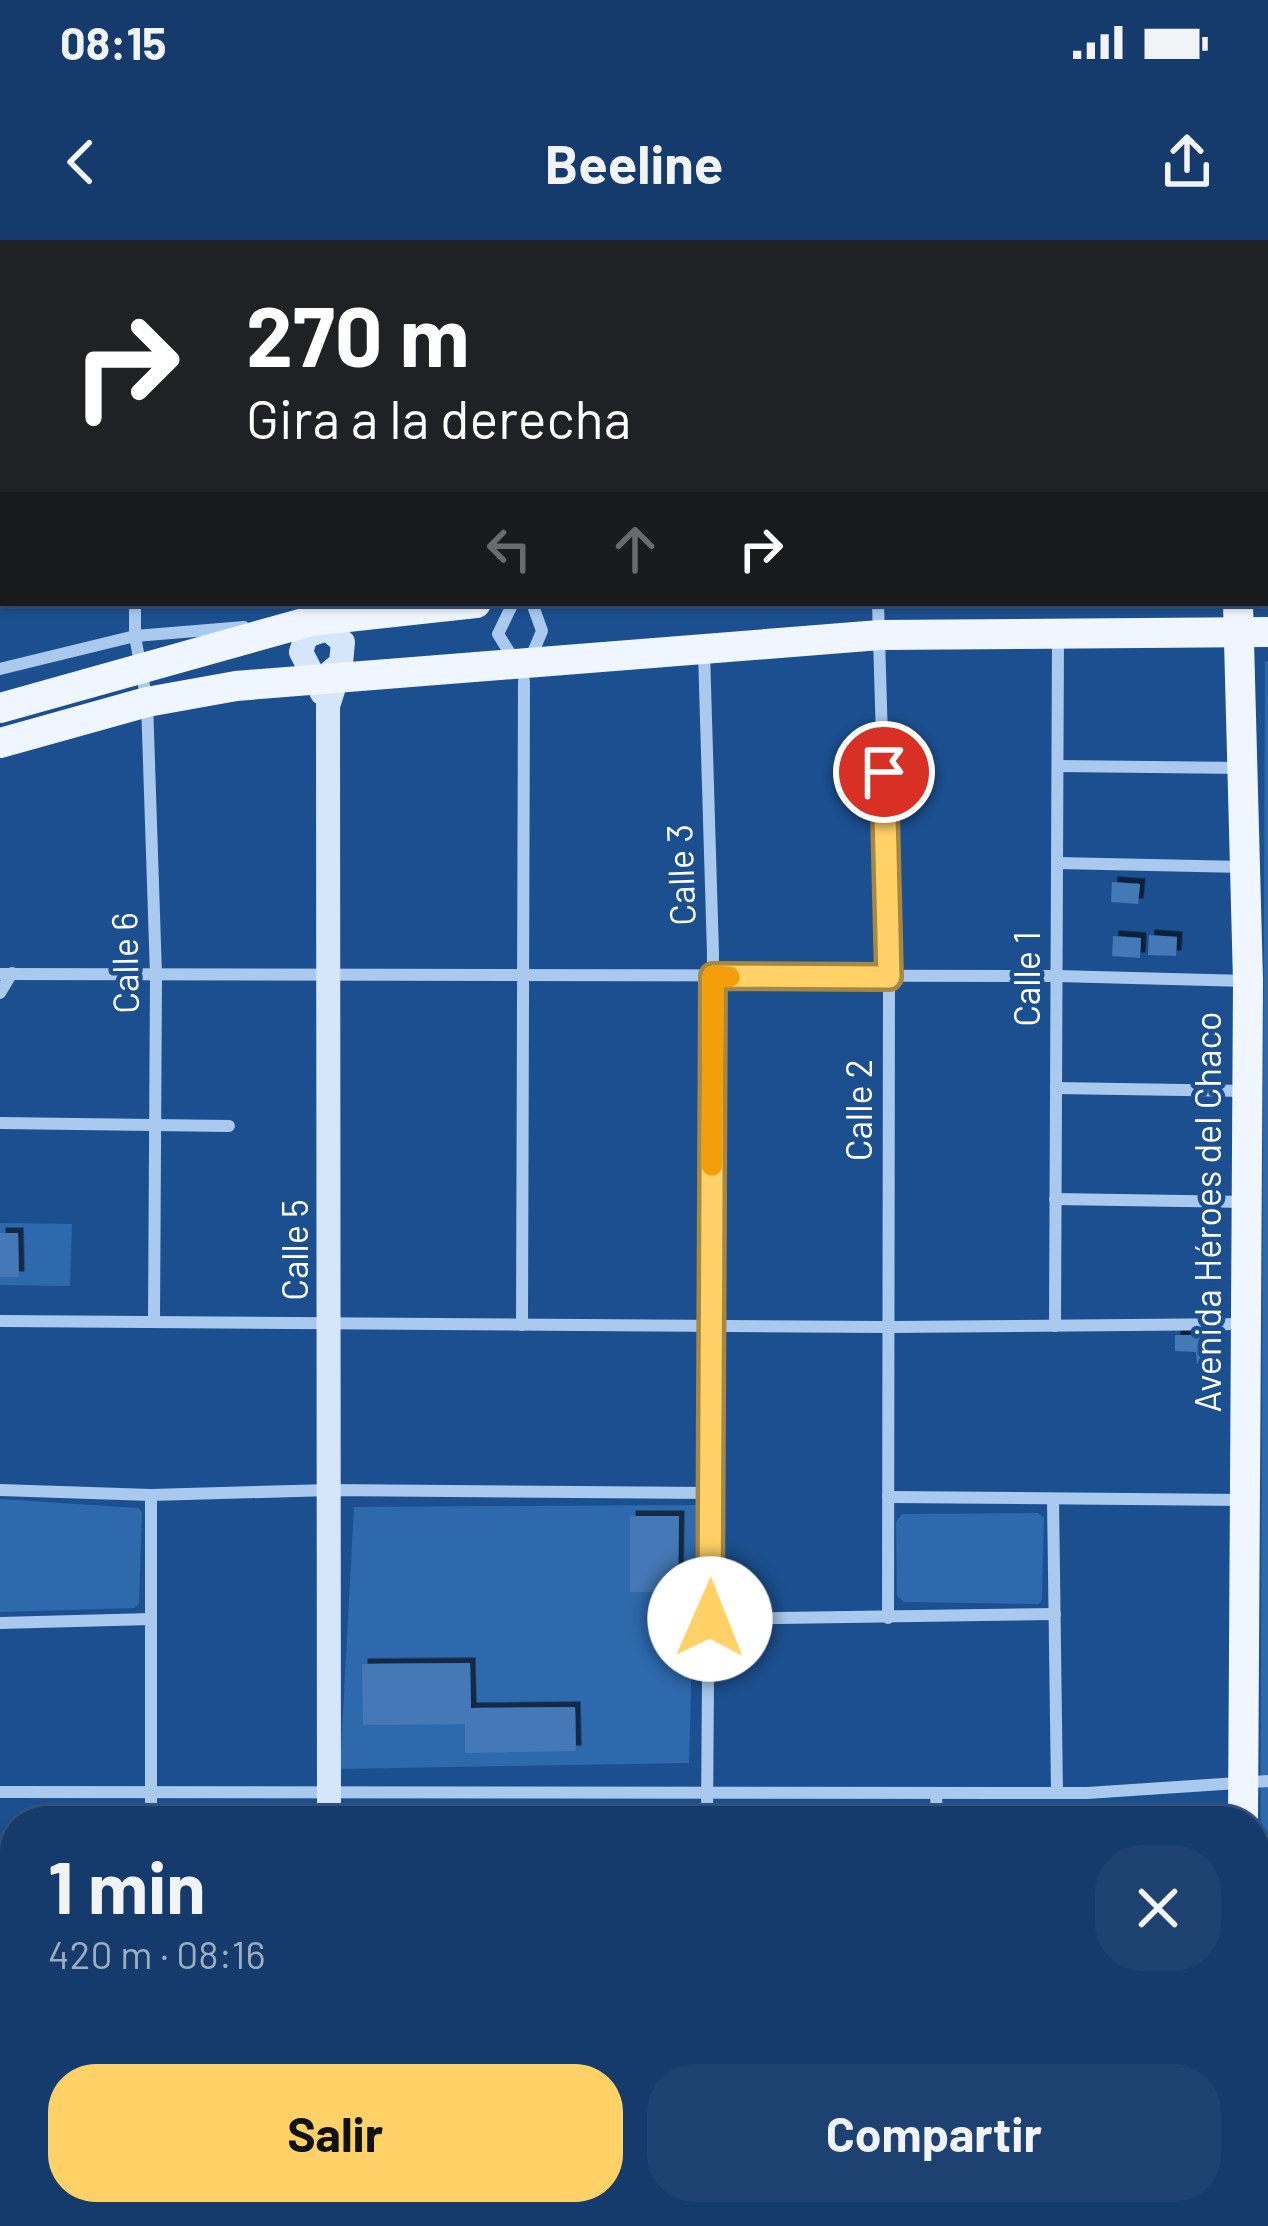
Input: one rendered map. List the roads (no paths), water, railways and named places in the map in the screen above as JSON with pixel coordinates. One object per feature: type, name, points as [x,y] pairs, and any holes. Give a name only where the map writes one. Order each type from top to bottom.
[{"type":"main road","points":[[0,743],[147,702],[236,686],[324,648],[466,606]]},
{"type":"main road","points":[[0,708],[140,670],[324,648],[522,661],[880,635],[1058,633],[1250,620]]},
{"type":"main road","name":"Avenida Héroes del Chaco","points":[[1250,620],[1245,768],[1246,1500],[1256,1782]]},
{"type":"main road","name":"Calle 5","points":[[324,648],[331,1323],[328,1806]]},
{"type":"street","name":"Calle 6","points":[[135,606],[135,636],[147,702],[157,975],[154,1322]]},
{"type":"street","points":[[511,606],[498,634],[522,661],[522,1325]]},
{"type":"street","points":[[522,661],[542,638],[533,606]]},
{"type":"street","name":"Calle 2","points":[[878,606],[889,977],[888,1618]]},
{"type":"street","points":[[506,616],[525,611],[541,624]]},
{"type":"street","name":"Calle 1","points":[[1055,1326],[1058,633]]},
{"type":"street","points":[[0,669],[135,636],[324,648]]},
{"type":"street","name":"Calle 3","points":[[704,647],[713,976],[707,1806]]},
{"type":"street","points":[[1058,766],[1245,768]]},
{"type":"street","points":[[1057,863],[1245,867]]},
{"type":"street","points":[[0,993],[6,974],[1057,976],[1248,981]]},
{"type":"street","points":[[1056,1088],[1248,1090]]},
{"type":"street","points":[[0,1124],[229,1126]]},
{"type":"street","points":[[1055,1199],[1248,1202]]},
{"type":"street","points":[[0,1321],[888,1327],[1246,1324]]},
{"type":"street","points":[[0,1490],[151,1495],[330,1490],[711,1493]]},
{"type":"street","points":[[151,1495],[151,1806]]},
{"type":"street","points":[[888,1497],[1246,1500]]},
{"type":"street","points":[[1052,1498],[1057,1793]]},
{"type":"street","points":[[710,1619],[1055,1613]]},
{"type":"street","points":[[0,1623],[151,1619]]},
{"type":"street","points":[[0,1792],[1057,1793],[1256,1782]]},
{"type":"street","points":[[936,1793],[936,1806]]}]
